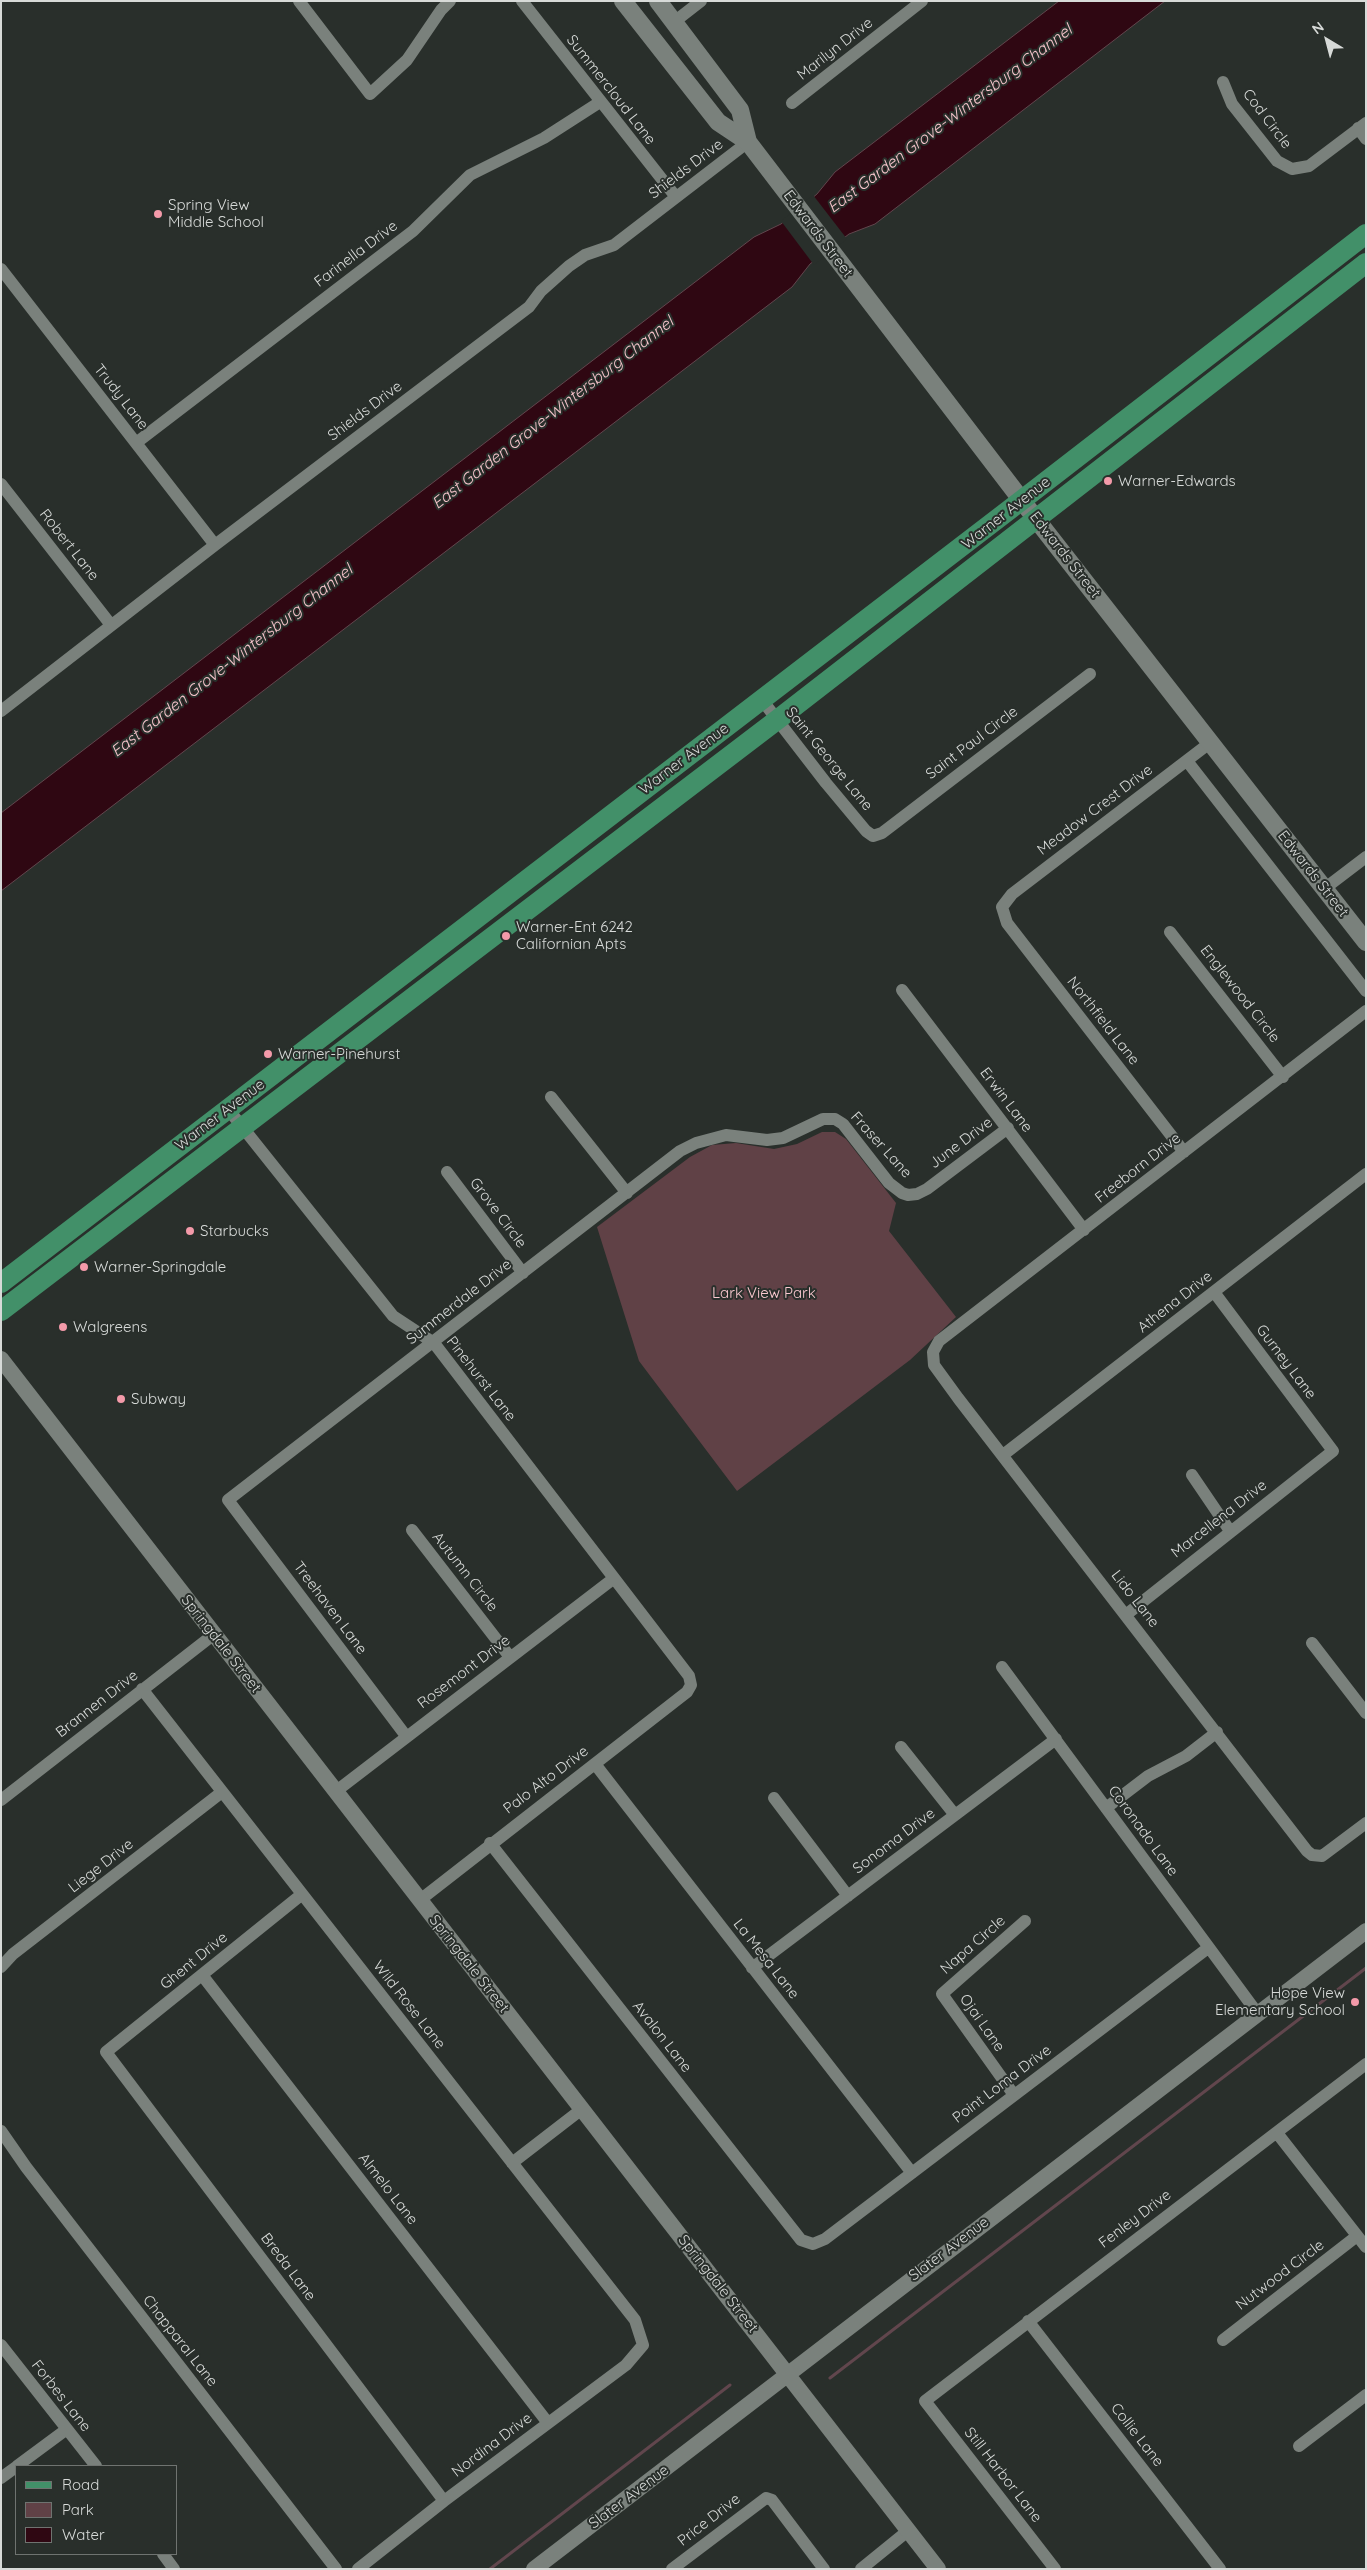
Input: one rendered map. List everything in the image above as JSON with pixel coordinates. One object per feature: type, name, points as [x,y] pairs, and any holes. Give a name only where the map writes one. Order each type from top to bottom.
[{"type":"main road","name":"Edwards Street","points":[[623,1],[718,122],[748,142],[1036,519],[1366,942]]},
{"type":"main road","name":"Edwards Street","points":[[658,1],[740,110],[748,142]]},
{"type":"main road","name":"Warner Avenue","points":[[1,1283],[1366,234]]},
{"type":"main road","points":[[1285,325],[1288,308],[1331,276],[1337,256]]},
{"type":"main road","name":"Warner Avenue","points":[[1,1311],[94,1239],[244,1128],[777,720],[1366,263]]},
{"type":"main road","points":[[1211,383],[1229,356],[1265,329],[1272,306]]},
{"type":"main road","points":[[94,1239],[90,1227],[136,1191],[151,1168]]},
{"type":"street","points":[[299,1],[370,94],[407,60],[441,10],[450,1]]},
{"type":"street","name":"Summercloud Lane","points":[[522,1],[676,197]]},
{"type":"street","points":[[674,22],[701,1]]},
{"type":"street","name":"Marilyn Drive","points":[[792,103],[922,1]]},
{"type":"street","name":"Cod Circle","points":[[1223,82],[1232,104],[1277,161],[1292,169],[1309,166],[1363,130]]},
{"type":"street","name":"Farinella Drive","points":[[136,443],[413,231],[470,174],[544,138],[600,102]]},
{"type":"street","name":"Shields Drive","points":[[3,706],[529,307],[541,291],[569,266],[585,255],[614,245],[748,142]]},
{"type":"street","name":"Trudy Lane","points":[[1,269],[215,544]]},
{"type":"street","name":"Robert Lane","points":[[1,484],[111,625]]},
{"type":"street","name":"Saint Paul Circle","points":[[873,836],[882,832],[1090,674]]},
{"type":"street","name":"Saint George Lane","points":[[762,700],[826,783],[866,831],[873,836]]},
{"type":"street","name":"Meadow Crest Drive","points":[[1002,907],[1012,894],[1211,742]]},
{"type":"street","points":[[1187,761],[1366,991]]},
{"type":"street","points":[[1324,889],[1366,857]]},
{"type":"street","name":"Northfield Lane","points":[[1002,907],[1007,923],[1184,1152]]},
{"type":"street","name":"Englewood Circle","points":[[1170,932],[1283,1076]]},
{"type":"street","name":"Erwin Lane","points":[[902,990],[1084,1230]]},
{"type":"street","name":"Freeborn Drive","points":[[933,1352],[939,1341],[1366,1010]]},
{"type":"street","points":[[551,1097],[627,1194]]},
{"type":"street","name":"Pinehurst Lane","points":[[228,1109],[393,1316],[434,1343],[689,1676],[690,1685]]},
{"type":"street","name":"Fraser Lane","points":[[713,1137],[738,1136],[767,1140],[783,1138],[823,1119],[836,1120],[844,1124],[889,1183],[902,1193],[908,1194]]},
{"type":"street","name":"June Drive","points":[[908,1194],[917,1194],[927,1189],[1008,1128]]},
{"type":"street","name":"Summerdale Drive","points":[[228,1500],[627,1194],[680,1151],[713,1137]]},
{"type":"street","name":"Grove Circle","points":[[447,1172],[523,1273]]},
{"type":"street","name":"Athena Drive","points":[[1003,1456],[1366,1174]]},
{"type":"street","name":"Gurney Lane","points":[[1214,1292],[1333,1451]]},
{"type":"street","name":"Lido Lane","points":[[933,1352],[934,1365],[938,1371],[1127,1614],[1303,1846],[1312,1855],[1322,1856],[1366,1823]]},
{"type":"street","name":"Springdale Street","points":[[1,1359],[938,2569]]},
{"type":"street","name":"Marcellena Drive","points":[[1127,1614],[1333,1451]]},
{"type":"street","points":[[1192,1475],[1230,1531]]},
{"type":"street","name":"Treehaven Lane","points":[[228,1500],[406,1736]]},
{"type":"street","name":"Autumn Circle","points":[[412,1530],[510,1657]]},
{"type":"street","name":"Rosemont Drive","points":[[335,1792],[613,1579]]},
{"type":"street","name":"Brannen Drive","points":[[1,1800],[213,1635]]},
{"type":"street","points":[[1312,1643],[1366,1713]]},
{"type":"street","name":"Coronado Lane","points":[[1002,1667],[1258,2014]]},
{"type":"street","name":"Palo Alto Drive","points":[[420,1900],[687,1692],[690,1685]]},
{"type":"street","name":"Wild Rose Lane","points":[[142,1689],[635,2320],[643,2345]]},
{"type":"street","points":[[1106,1808],[1148,1776],[1186,1756],[1217,1732]]},
{"type":"street","name":"Sonoma Drive","points":[[752,1968],[1056,1739]]},
{"type":"street","points":[[901,1747],[955,1815]]},
{"type":"street","name":"La Mesa Lane","points":[[595,1764],[912,2173]]},
{"type":"street","name":"Liege Drive","points":[[1,1968],[13,1954],[222,1792]]},
{"type":"street","points":[[774,1798],[848,1896]]},
{"type":"street","name":"Avalon Lane","points":[[490,1844],[801,2240],[813,2244]]},
{"type":"street","name":"Ghent Drive","points":[[106,2052],[302,1895]]},
{"type":"street","name":"Napa Circle","points":[[942,1994],[1025,1921]]},
{"type":"street","name":"Slater Avenue","points":[[534,2569],[1366,1931]]},
{"type":"street","name":"Point Loma Drive","points":[[813,2244],[825,2239],[1208,1948]]},
{"type":"street","name":"Almelo Lane","points":[[202,1975],[548,2423]]},
{"type":"street","name":"Ojai Lane","points":[[942,1994],[1014,2096]]},
{"type":"street","name":"Breda Lane","points":[[106,2052],[444,2501]]},
{"type":"street","name":"Fenley Drive","points":[[925,2401],[1366,2064]]},
{"type":"street","points":[[512,2163],[582,2109]]},
{"type":"street","name":"Chapparal Lane","points":[[1,2130],[32,2175],[336,2569]]},
{"type":"street","points":[[1276,2133],[1366,2247]]},
{"type":"street","name":"Nutwood Circle","points":[[1222,2340],[1357,2236]]},
{"type":"street","name":"Collie Lane","points":[[1028,2321],[1220,2569]]},
{"type":"street","name":"Forbes Lane","points":[[1,2345],[95,2465]]},
{"type":"street","name":"Nordina Drive","points":[[358,2569],[444,2501],[626,2366],[643,2345]]},
{"type":"street","points":[[1299,2446],[1366,2395]]},
{"type":"street","name":"Still Harbor Lane","points":[[925,2401],[1055,2569]]},
{"type":"street","points":[[18,2465],[67,2429]]},
{"type":"street","points":[[1,2478],[15,2468]]},
{"type":"street","name":"Price Drive","points":[[672,2569],[766,2498],[772,2500],[824,2569]]},
{"type":"street","points":[[860,2569],[909,2530]]},
{"type":"street","points":[[164,2555],[174,2569]]},
{"type":"green space","name":"Lark View Park","points":[[822,1132],[835,1132],[846,1139],[896,1203],[889,1231],[956,1317],[910,1360],[737,1491],[639,1361],[597,1227],[690,1157],[712,1145],[736,1143],[774,1149],[797,1144]]},
{"type":"water","name":"East Garden Grove-Wintersburg Channel","points":[[1059,1],[1165,1],[875,224],[849,234],[810,264],[792,287],[1,891],[1,813],[754,237],[781,224],[817,194],[835,172]]},
{"type":"pier","points":[[813,195],[847,239],[814,265],[781,221]]},
{"type":"waterway","points":[[830,2378],[1366,1968]]},
{"type":"waterway","points":[[490,2569],[730,2385]]},
{"type":"place","name":"Spring View Middle School","points":[[158,214]]},
{"type":"place","name":"Warner-Edwards","points":[[1108,481]]},
{"type":"place","name":"Warner-Ent 6242 Californian Apts","points":[[506,936]]},
{"type":"place","name":"Warner-Pinehurst","points":[[268,1054]]},
{"type":"place","name":"Starbucks","points":[[190,1231]]},
{"type":"place","name":"Warner-Springdale","points":[[84,1267]]},
{"type":"place","name":"Walgreens","points":[[63,1327]]},
{"type":"place","name":"Subway","points":[[121,1399]]},
{"type":"place","name":"Hope View Elementary School","points":[[1355,2002]]}]
